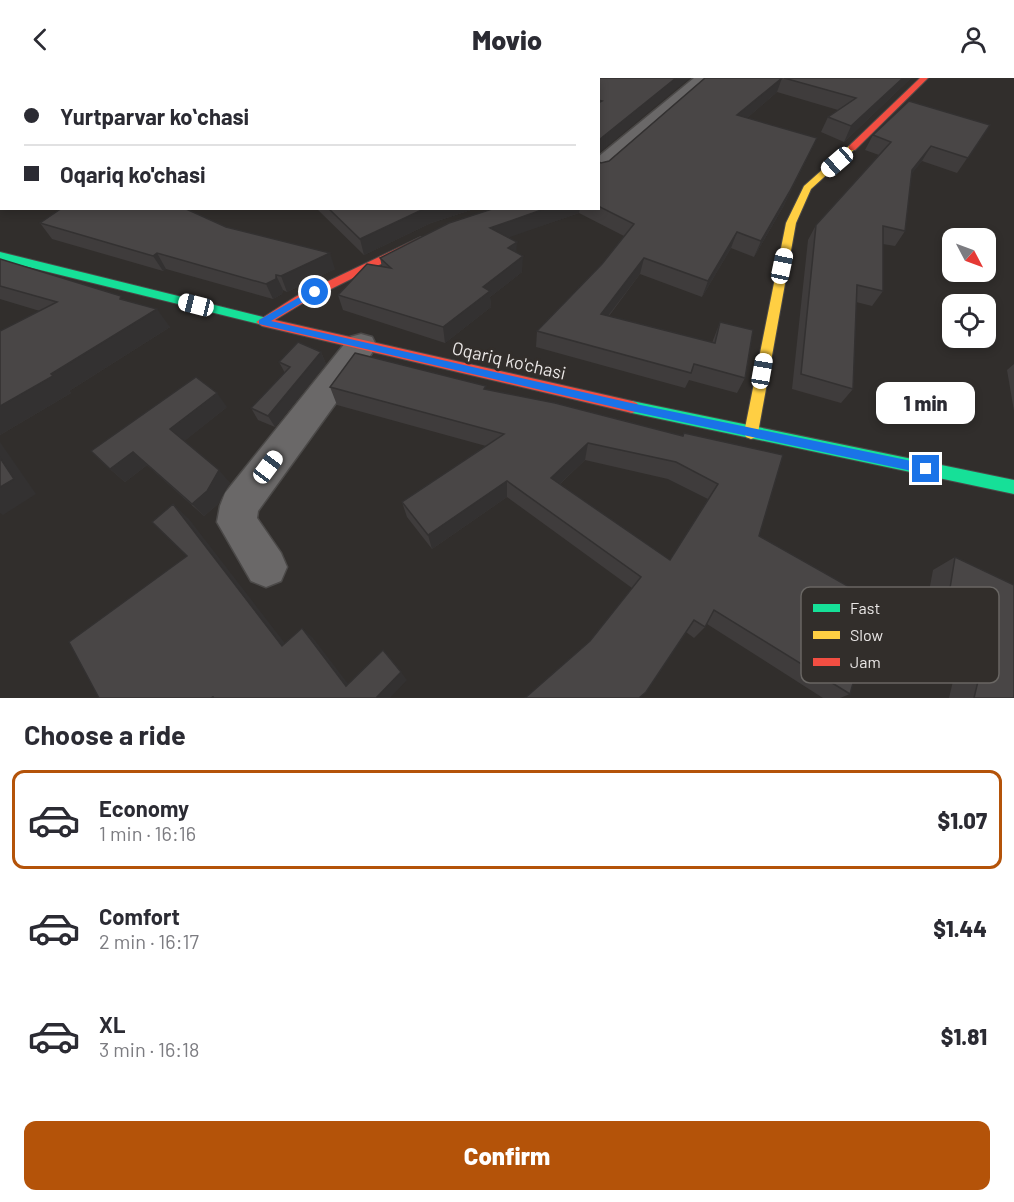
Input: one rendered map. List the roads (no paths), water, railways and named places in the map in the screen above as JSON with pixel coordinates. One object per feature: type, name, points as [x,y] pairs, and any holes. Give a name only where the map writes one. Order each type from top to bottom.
[{"type":"street","points":[[600,167],[705,78]]},
{"type":"street","points":[[750,433],[791,223],[807,188],[882,122],[924,78]]},
{"type":"street","points":[[262,322],[299,300],[430,236]]},
{"type":"street","name":"Oqariq ko'chasi","points":[[0,256],[361,345],[750,433],[1014,487]]},
{"type":"street","points":[[266,567],[237,522],[239,506],[361,345]]}]
